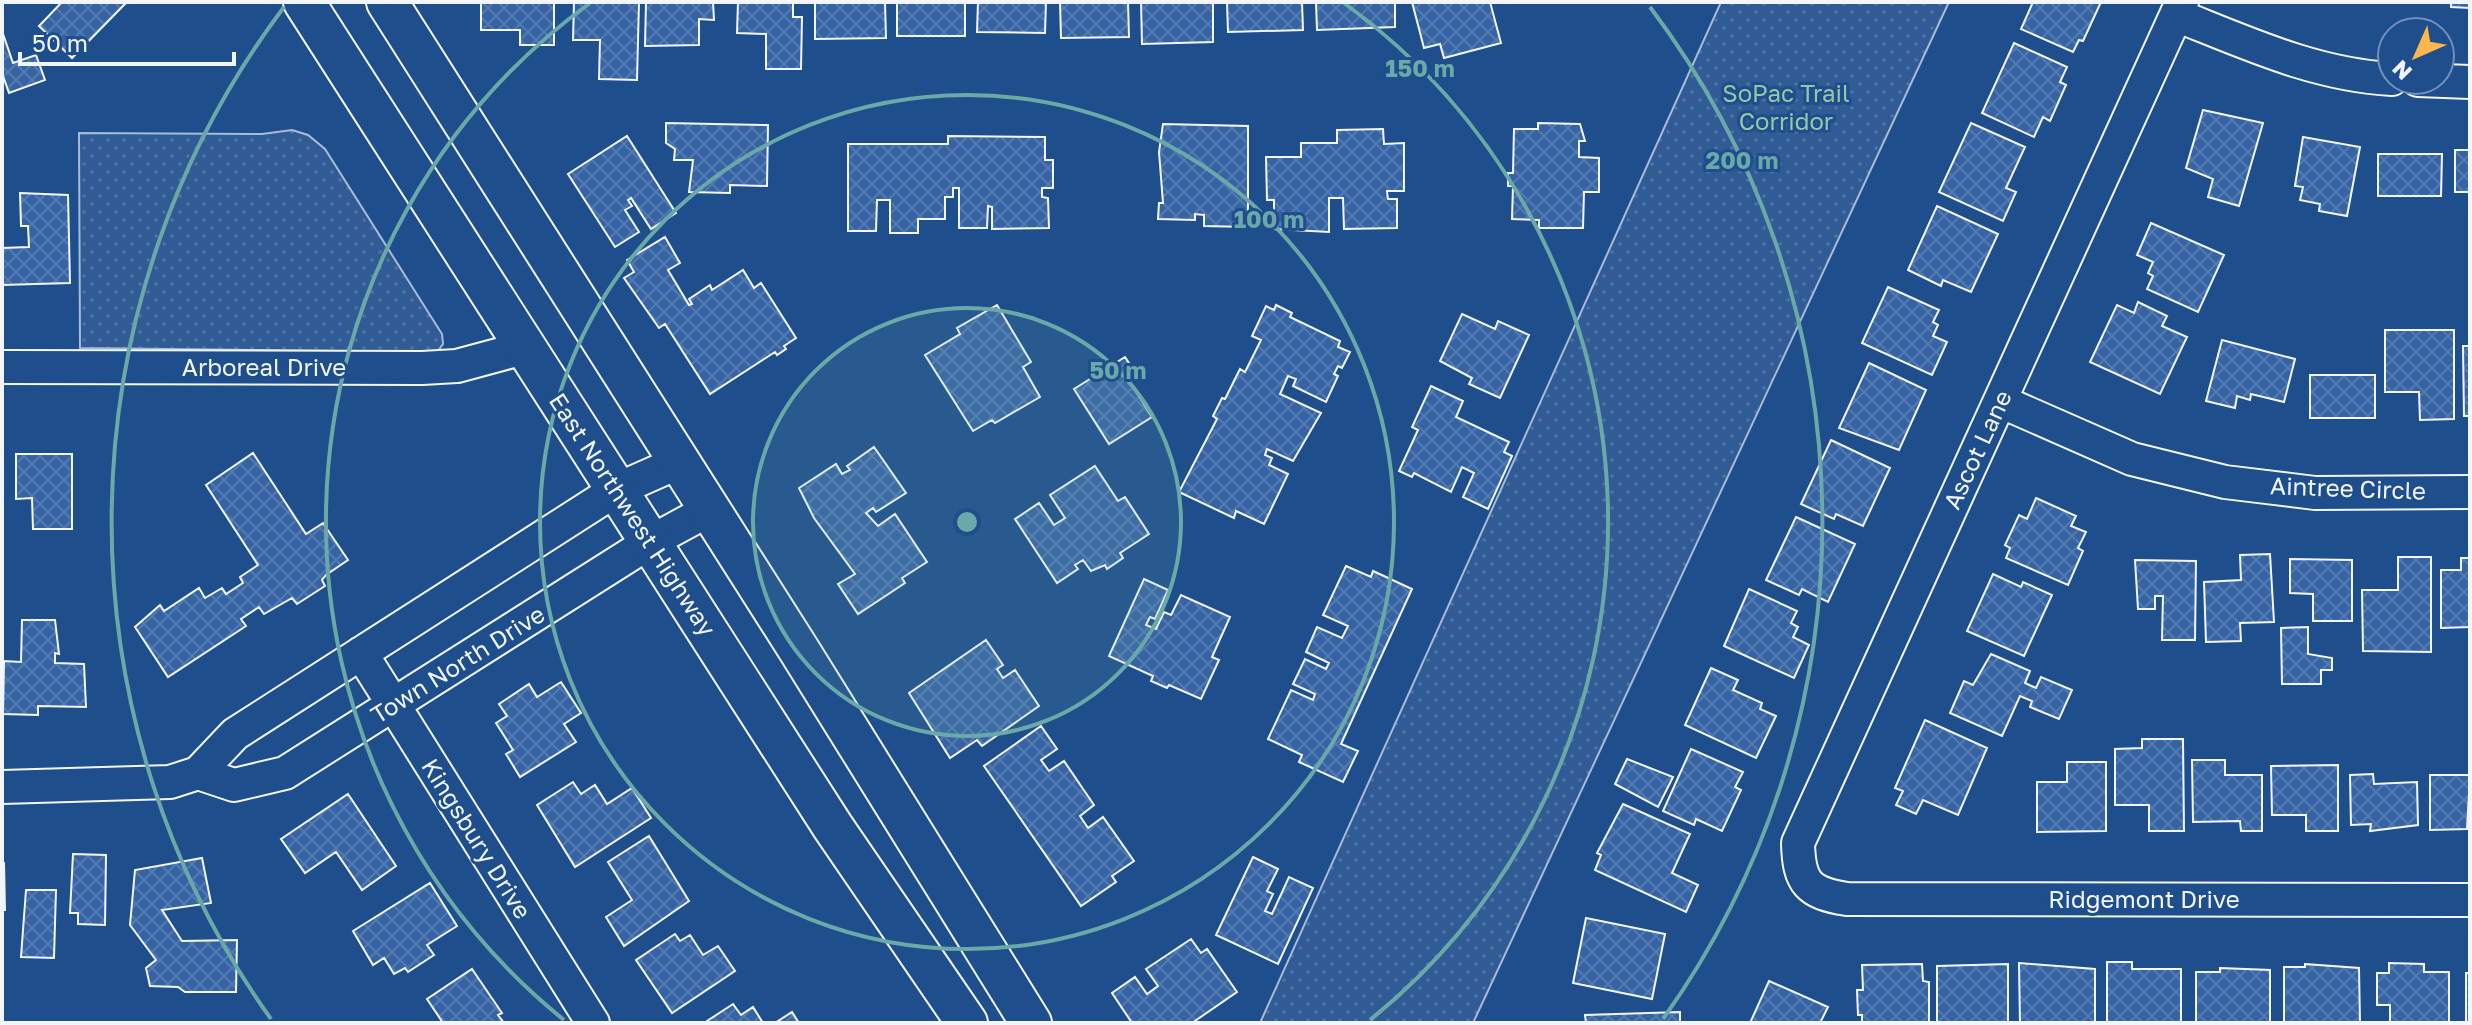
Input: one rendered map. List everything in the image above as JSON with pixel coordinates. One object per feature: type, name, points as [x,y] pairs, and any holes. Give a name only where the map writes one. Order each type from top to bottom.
[{"type":"main road","name":"East Northwest Highway","points":[[305,2],[833,827],[967,1023]]},
{"type":"main road","points":[[387,2],[1031,1023]]},
{"type":"street","points":[[2179,8],[2284,58],[2353,77],[2376,78]]},
{"type":"street","name":"Ascot Lane","points":[[1819,895],[1799,872],[1798,843],[2179,8]]},
{"type":"street","name":"Arboreal Drive","points":[[2,367],[433,367],[457,366],[524,348]]},
{"type":"street","name":"Aintree Circle","points":[[2000,401],[2132,459],[2225,482],[2315,493],[2470,492]]},
{"type":"street","points":[[2,787],[170,782],[198,773],[235,734],[616,490],[677,463]]},
{"type":"street","name":"Town North Drive","points":[[198,773],[234,785],[285,773],[650,542],[709,510]]},
{"type":"street","name":"Kingsbury Drive","points":[[361,653],[593,1023]]},
{"type":"street","name":"Ridgemont Drive","points":[[1819,895],[1847,899],[2470,900]]},
{"type":"green space","name":"SoPac Trail Corridor","points":[[1721,2],[1949,2],[1473,1023],[1260,1023]]},
{"type":"green space","points":[[292,130],[308,135],[325,149],[442,334],[443,344],[437,352],[80,348],[79,133],[262,134]]},
{"type":"building","points":[[62,2],[125,4],[72,58],[39,26]]},
{"type":"building","points":[[481,2],[554,2],[554,45],[520,45],[520,30],[481,30]]},
{"type":"building","points":[[574,2],[639,2],[637,80],[599,79],[600,40],[573,40]]},
{"type":"building","points":[[646,2],[713,2],[714,20],[699,19],[699,45],[645,46]]},
{"type":"building","points":[[738,2],[793,2],[793,17],[802,17],[801,69],[766,69],[766,34],[737,33]]},
{"type":"building","points":[[815,2],[885,2],[886,38],[815,39]]},
{"type":"building","points":[[897,2],[965,2],[965,36],[897,36]]},
{"type":"building","points":[[978,2],[1046,2],[1045,33],[977,32]]},
{"type":"building","points":[[1060,2],[1128,2],[1129,37],[1061,38]]},
{"type":"building","points":[[1141,2],[1213,2],[1213,42],[1142,44]]},
{"type":"building","points":[[1227,2],[1302,2],[1303,30],[1228,32]]},
{"type":"building","points":[[1316,2],[1395,2],[1395,27],[1317,30]]},
{"type":"building","points":[[1412,2],[1490,2],[1501,43],[1444,58],[1440,44],[1424,48]]},
{"type":"building","points":[[2033,2],[2101,2],[2083,41],[2079,40],[2073,52],[2021,29]]},
{"type":"building","points":[[2451,2],[2470,2],[2470,8],[2451,7]]},
{"type":"building","points":[[2,31],[13,63],[36,55],[45,80],[9,93],[2,73]]},
{"type":"building","points":[[2014,43],[2067,67],[2060,82],[2066,85],[2050,121],[2043,117],[2034,137],[1982,113]]},
{"type":"building","points":[[2203,110],[2263,123],[2239,206],[2208,197],[2213,179],[2186,168]]},
{"type":"building","points":[[666,123],[768,125],[767,186],[730,185],[730,193],[689,192],[693,160],[674,160],[675,149],[666,143]]},
{"type":"building","points":[[1538,123],[1580,124],[1585,141],[1579,141],[1579,157],[1599,158],[1599,192],[1584,192],[1583,228],[1539,228],[1539,220],[1512,219],[1513,186],[1508,186],[1508,173],[1513,173],[1514,129],[1538,129]]},
{"type":"building","points":[[1971,123],[2025,147],[2006,188],[2016,192],[2003,221],[1939,192]]},
{"type":"building","points":[[1163,124],[1248,126],[1248,227],[1204,226],[1204,215],[1195,214],[1195,220],[1158,219],[1159,203],[1163,203],[1159,152]]},
{"type":"building","points":[[1383,129],[1384,144],[1404,143],[1404,191],[1387,191],[1388,199],[1397,199],[1397,228],[1344,229],[1343,198],[1329,198],[1329,232],[1274,229],[1274,200],[1267,200],[1266,157],[1301,157],[1301,143],[1337,143],[1337,130]]},
{"type":"building","points":[[627,136],[676,213],[651,229],[631,198],[628,200],[632,206],[625,210],[639,232],[615,247],[568,174]]},
{"type":"building","points":[[948,136],[1045,137],[1045,160],[1053,160],[1053,188],[1042,188],[1042,197],[1048,198],[1049,228],[992,229],[992,207],[988,206],[987,228],[959,228],[959,188],[953,188],[953,197],[945,197],[945,219],[918,219],[918,233],[890,233],[890,200],[877,200],[876,231],[848,231],[848,144],[948,144]]},
{"type":"building","points":[[2303,137],[2360,147],[2347,216],[2319,211],[2320,204],[2300,200],[2303,187],[2295,186]]},
{"type":"building","points":[[2455,150],[2470,150],[2470,192],[2455,192]]},
{"type":"building","points":[[2378,154],[2442,154],[2441,196],[2378,196]]},
{"type":"building","points":[[20,193],[68,195],[70,283],[2,285],[2,248],[29,247],[28,226],[21,226]]},
{"type":"building","points":[[1937,206],[1998,234],[1971,292],[1943,280],[1941,286],[1908,270]]},
{"type":"building","points":[[2151,223],[2224,255],[2198,312],[2147,289],[2153,276],[2148,273],[2153,262],[2137,255]]},
{"type":"building","points":[[665,237],[680,263],[668,270],[689,305],[692,304],[689,299],[710,285],[712,290],[743,270],[754,288],[761,283],[796,338],[777,355],[775,352],[710,394],[665,324],[659,328],[624,278],[634,272],[627,260]]},
{"type":"building","points":[[1888,287],[1939,310],[1933,322],[1938,325],[1933,336],[1947,342],[1932,375],[1862,343]]},
{"type":"building","points":[[2138,302],[2167,316],[2162,326],[2187,337],[2160,394],[2090,362],[2117,305],[2134,313]]},
{"type":"building","points":[[997,305],[1031,362],[1023,367],[1040,397],[995,423],[992,420],[973,431],[925,355],[960,334],[957,328]]},
{"type":"building","points":[[1276,305],[1292,313],[1290,317],[1340,341],[1338,347],[1350,352],[1342,368],[1338,366],[1334,374],[1338,376],[1326,402],[1293,386],[1296,379],[1288,376],[1280,394],[1321,413],[1293,461],[1267,449],[1265,455],[1272,458],[1269,465],[1288,474],[1264,524],[1236,511],[1234,518],[1179,492],[1217,419],[1213,416],[1222,398],[1225,399],[1240,369],[1245,372],[1261,340],[1252,336],[1266,306],[1274,310]]},
{"type":"building","points":[[1462,314],[1495,329],[1498,321],[1529,335],[1500,398],[1469,384],[1472,378],[1440,361]]},
{"type":"building","points":[[2385,330],[2454,330],[2454,419],[2420,420],[2419,392],[2385,392]]},
{"type":"building","points":[[2222,340],[2295,359],[2284,402],[2251,394],[2250,400],[2237,396],[2235,408],[2206,401]]},
{"type":"building","points":[[2463,346],[2470,346],[2470,416],[2464,416]]},
{"type":"building","points":[[1125,357],[1138,377],[1130,382],[1152,417],[1109,444],[1074,389]]},
{"type":"building","points":[[1869,363],[1926,390],[1899,450],[1839,428]]},
{"type":"building","points":[[2310,375],[2375,375],[2375,418],[2310,418]]},
{"type":"building","points":[[1431,386],[1463,401],[1456,417],[1509,442],[1504,452],[1512,456],[1488,509],[1463,497],[1474,473],[1462,467],[1451,492],[1414,473],[1412,477],[1399,471],[1418,430],[1412,427]]},
{"type":"building","points":[[1831,440],[1890,468],[1863,526],[1836,514],[1834,519],[1801,504]]},
{"type":"building","points":[[874,447],[906,493],[876,512],[873,508],[866,513],[878,526],[895,514],[927,562],[902,578],[905,583],[858,614],[838,584],[855,574],[814,518],[799,488],[836,464],[842,474],[850,470],[847,466]]},
{"type":"building","points":[[253,453],[306,534],[323,523],[348,560],[326,575],[322,580],[325,586],[297,604],[292,598],[264,614],[259,607],[241,619],[246,626],[168,677],[135,627],[160,605],[164,611],[199,588],[205,598],[222,588],[226,594],[243,583],[240,577],[258,565],[206,485]]},
{"type":"building","points":[[16,454],[72,454],[72,529],[33,529],[32,498],[16,499]]},
{"type":"building","points":[[1095,466],[1118,501],[1125,497],[1149,534],[1120,553],[1123,558],[1107,569],[1105,565],[1091,571],[1083,560],[1075,565],[1078,569],[1057,583],[1015,519],[1039,503],[1054,525],[1065,518],[1050,495]]},
{"type":"building","points":[[2036,498],[2076,516],[2071,526],[2086,532],[2078,548],[2083,551],[2068,585],[2006,558],[2010,548],[2005,545],[2019,515],[2027,519]]},
{"type":"building","points":[[1796,517],[1855,544],[1828,602],[1802,589],[1799,595],[1766,580]]},
{"type":"building","points":[[2270,554],[2274,622],[2240,623],[2241,641],[2206,642],[2204,582],[2241,580],[2240,555]]},
{"type":"building","points":[[2398,557],[2431,557],[2431,652],[2363,651],[2362,590],[2398,590]]},
{"type":"building","points":[[2461,558],[2470,558],[2470,627],[2441,628],[2441,570],[2461,570]]},
{"type":"building","points":[[2290,559],[2352,560],[2352,621],[2313,621],[2313,594],[2290,593]]},
{"type":"building","points":[[2135,560],[2196,561],[2195,640],[2162,640],[2163,596],[2155,596],[2155,609],[2138,609]]},
{"type":"building","points":[[1346,566],[1371,577],[1373,571],[1412,589],[1341,744],[1358,751],[1343,782],[1299,762],[1302,755],[1268,739],[1291,690],[1313,700],[1315,694],[1293,684],[1305,659],[1326,669],[1329,663],[1306,652],[1317,627],[1342,638],[1348,626],[1323,615]]},
{"type":"building","points":[[1993,574],[2021,587],[2023,582],[2052,595],[2024,656],[1967,631]]},
{"type":"building","points":[[1144,579],[1168,590],[1155,619],[1150,617],[1146,625],[1156,629],[1164,612],[1171,615],[1181,595],[1230,617],[1212,657],[1219,660],[1201,699],[1151,681],[1153,676],[1109,656]]},
{"type":"building","points":[[1749,589],[1797,611],[1791,623],[1798,627],[1793,637],[1809,645],[1794,678],[1724,646]]},
{"type":"building","points":[[22,620],[55,620],[59,654],[55,653],[55,663],[84,664],[86,707],[38,706],[38,715],[3,714],[4,661],[21,662]]},
{"type":"building","points":[[2308,627],[2308,654],[2332,658],[2332,670],[2321,670],[2321,684],[2282,684],[2281,628]]},
{"type":"building","points":[[986,640],[1003,665],[997,669],[1003,678],[1015,670],[1039,706],[982,746],[977,740],[950,758],[909,693]]},
{"type":"building","points":[[1991,654],[2030,671],[2025,683],[2036,688],[2041,677],[2072,690],[2059,719],[2030,707],[2032,701],[2020,696],[2002,736],[1950,713],[1964,681],[1973,685]]},
{"type":"building","points":[[1711,668],[1738,680],[1733,690],[1762,703],[1760,709],[1776,716],[1756,758],[1685,725]]},
{"type":"building","points":[[561,682],[581,713],[564,724],[576,742],[520,777],[506,754],[513,750],[496,723],[507,716],[499,704],[529,684],[537,697]]},
{"type":"building","points":[[1925,720],[1987,748],[1958,815],[1923,800],[1916,814],[1896,805],[1903,791],[1895,788]]},
{"type":"building","points":[[1041,726],[1057,749],[1041,760],[1049,771],[1064,761],[1094,805],[1080,816],[1088,828],[1103,817],[1134,861],[1112,876],[1116,882],[1081,906],[984,766]]},
{"type":"building","points":[[2142,739],[2183,739],[2184,831],[2149,831],[2149,805],[2115,805],[2115,749],[2142,748]]},
{"type":"building","points":[[1691,749],[1743,772],[1735,787],[1741,790],[1722,831],[1696,819],[1694,825],[1663,811]]},
{"type":"building","points":[[1627,759],[1673,777],[1658,807],[1615,784]]},
{"type":"building","points":[[2192,760],[2225,760],[2225,775],[2262,775],[2262,831],[2241,831],[2240,821],[2193,822]]},
{"type":"building","points":[[2067,762],[2106,762],[2106,831],[2037,832],[2037,782],[2067,782]]},
{"type":"building","points":[[2338,765],[2338,831],[2306,831],[2306,815],[2272,815],[2271,766]]},
{"type":"building","points":[[2373,774],[2374,784],[2417,782],[2418,825],[2370,831],[2371,824],[2351,825],[2350,775]]},
{"type":"building","points":[[2430,775],[2470,775],[2467,829],[2430,830]]},
{"type":"building","points":[[573,782],[581,794],[595,785],[607,804],[632,788],[651,818],[575,867],[537,805]]},
{"type":"building","points":[[348,794],[396,866],[362,890],[336,852],[305,873],[281,839]]},
{"type":"building","points":[[1623,804],[1690,834],[1672,873],[1698,885],[1686,912],[1595,870],[1601,855],[1597,853]]},
{"type":"building","points":[[649,836],[689,901],[624,946],[606,917],[632,900],[608,862]]},
{"type":"building","points":[[73,854],[106,855],[105,925],[78,924],[78,913],[70,913]]},
{"type":"building","points":[[1253,857],[1278,869],[1267,891],[1273,894],[1265,911],[1272,914],[1289,877],[1313,888],[1278,964],[1216,935]]},
{"type":"building","points":[[202,858],[211,903],[162,910],[182,941],[237,940],[236,992],[185,992],[178,987],[150,986],[146,968],[156,960],[130,925],[135,870]]},
{"type":"building","points":[[4,863],[5,910],[2,910]]},
{"type":"building","points":[[430,883],[457,926],[427,945],[434,955],[408,972],[405,968],[394,974],[384,958],[373,965],[353,931]]},
{"type":"building","points":[[26,890],[56,890],[54,958],[21,957]]},
{"type":"building","points":[[1586,918],[1665,934],[1652,999],[1573,983]]},
{"type":"building","points":[[675,934],[680,941],[690,935],[703,955],[718,946],[735,971],[672,1013],[636,960]]},
{"type":"building","points":[[1191,939],[1201,953],[1207,949],[1237,992],[1192,1023],[1132,1023],[1112,993],[1135,977],[1147,994],[1158,986],[1146,969]]},
{"type":"building","points":[[2107,962],[2132,962],[2132,969],[2181,969],[2181,1023],[2107,1023]]},
{"type":"building","points":[[2019,963],[2095,969],[2095,1023],[2020,1023]]},
{"type":"building","points":[[2389,963],[2424,964],[2424,972],[2449,972],[2449,1023],[2390,1023],[2390,1005],[2377,1005],[2377,973],[2389,973]]},
{"type":"building","points":[[1922,964],[1923,981],[1929,982],[1929,1023],[1862,1023],[1862,1015],[1858,1015],[1857,990],[1863,990],[1862,965]]},
{"type":"building","points":[[2008,964],[2008,1023],[1937,1023],[1937,966]]},
{"type":"building","points":[[2305,964],[2359,968],[2360,1023],[2284,1022],[2284,967],[2305,967]]},
{"type":"building","points":[[2220,968],[2270,970],[2270,1023],[2196,1023],[2196,972],[2220,972]]},
{"type":"building","points":[[472,969],[502,1013],[498,1015],[504,1023],[443,1023],[427,999]]},
{"type":"building","points":[[2466,973],[2470,973],[2470,1023],[2466,1023]]},
{"type":"building","points":[[1769,981],[1828,1007],[1820,1023],[1750,1023]]},
{"type":"building","points":[[733,1004],[741,1015],[753,1007],[763,1023],[704,1023]]},
{"type":"building","points":[[792,1012],[799,1023],[775,1023]]},
{"type":"building","points":[[1680,1012],[1680,1023],[1586,1023],[1585,1015]]}]
